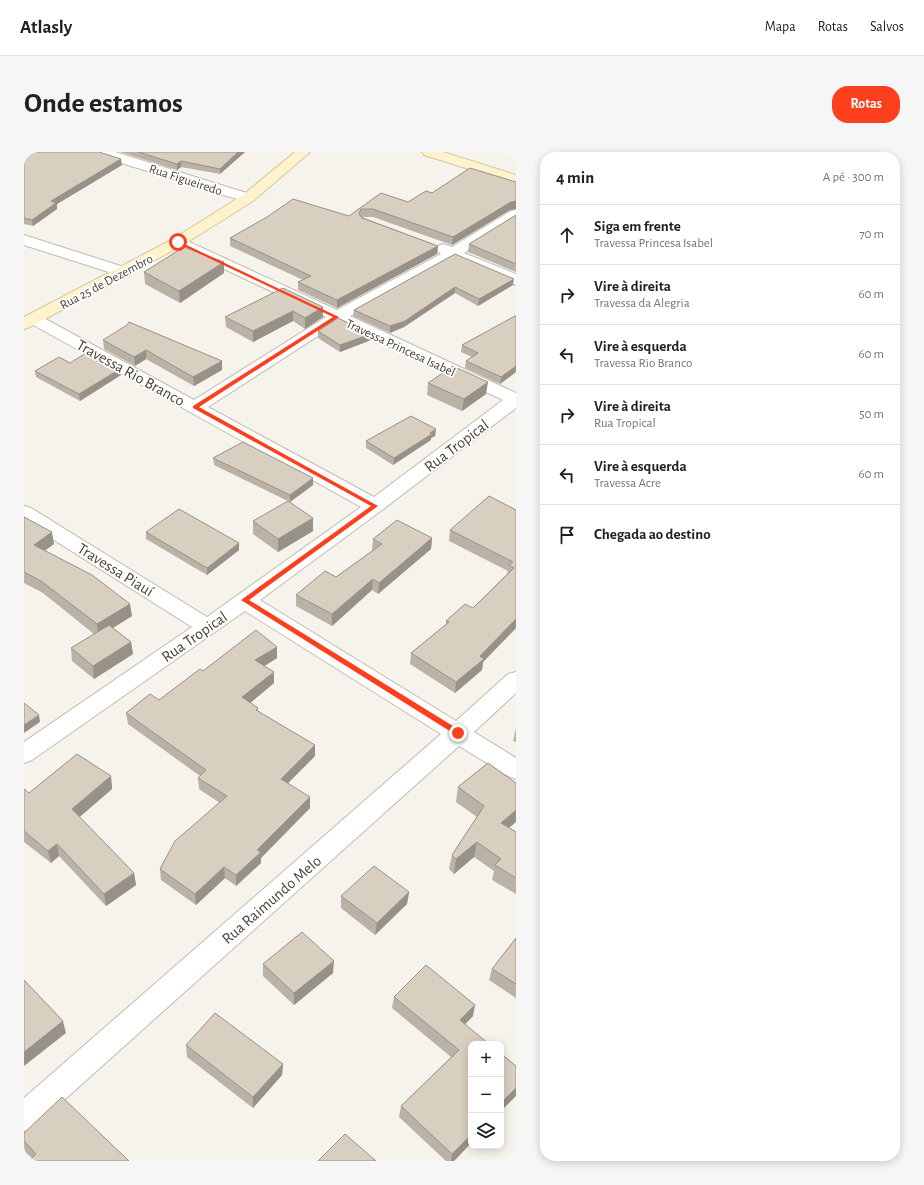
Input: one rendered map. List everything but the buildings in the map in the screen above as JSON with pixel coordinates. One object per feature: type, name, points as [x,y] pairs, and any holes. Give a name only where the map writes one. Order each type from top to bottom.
[{"type":"street","name":"Rua Figueiredo","points":[[101,152],[248,198]]},
{"type":"street","name":"Rua 25 de Dezembro","points":[[29,321],[124,272],[178,242],[248,198],[303,152]]},
{"type":"street","points":[[430,152],[516,180]]},
{"type":"street","points":[[195,407],[337,317],[453,253],[516,214]]},
{"type":"street","points":[[24,240],[124,272]]},
{"type":"street","name":"Travessa Princesa Isabel","points":[[178,242],[516,400]]},
{"type":"street","points":[[431,245],[516,280]]},
{"type":"street","name":"Travessa Rio Branco","points":[[29,321],[195,407],[375,506]]},
{"type":"street","name":"Rua Tropical","points":[[24,754],[208,627],[375,506],[516,400]]},
{"type":"street","name":"Travessa Piauí","points":[[24,512],[208,627]]},
{"type":"street","points":[[244,600],[516,770]]},
{"type":"street","name":"Rua Raimundo Melo","points":[[24,1117],[516,680]]},
{"type":"route","points":[[178,242],[337,317],[195,407],[375,506],[244,600],[458,733]]}]
